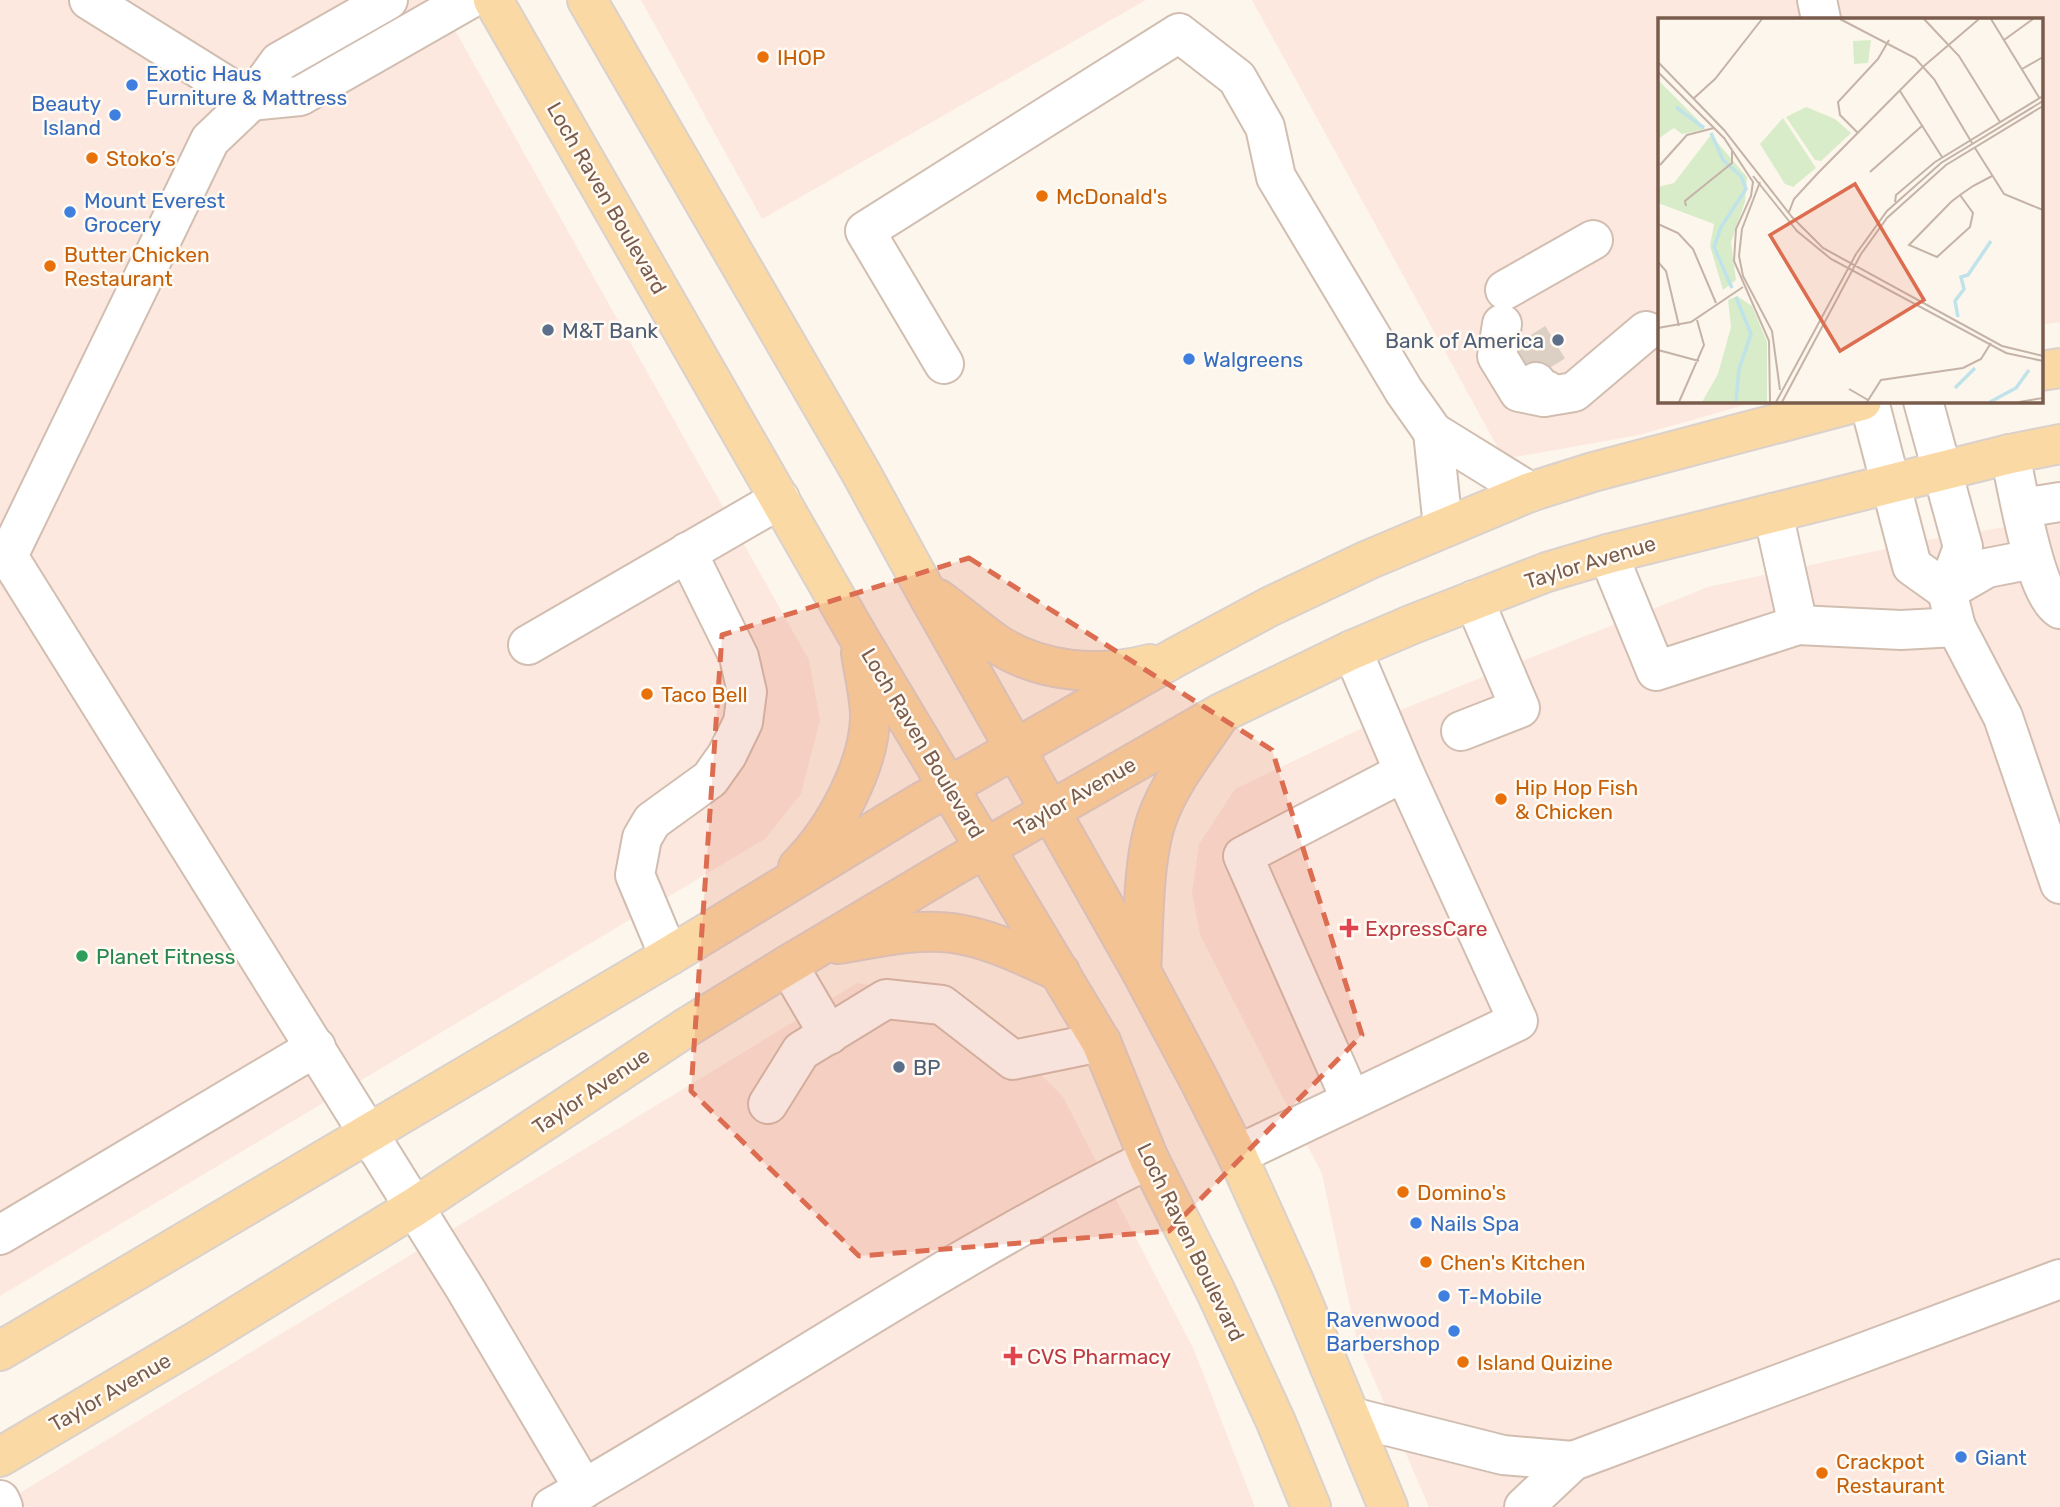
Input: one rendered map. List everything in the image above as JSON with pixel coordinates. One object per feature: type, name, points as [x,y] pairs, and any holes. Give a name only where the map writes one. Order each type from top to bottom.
[{"type":"main road","name":"Loch Raven Boulevard","points":[[493,0],[859,638],[1101,1042],[1149,1159],[1215,1290],[1311,1507]]},
{"type":"main road","points":[[586,0],[854,459],[925,590],[1142,971],[1237,1155],[1388,1507]]},
{"type":"main road","points":[[2042,371],[2060,369]]},
{"type":"main road","points":[[0,1351],[950,787],[1176,657],[1269,607],[1368,559],[1530,492],[1606,468],[1858,402]]},
{"type":"main road","name":"Taylor Avenue","points":[[0,1457],[187,1347],[413,1208],[684,1029],[803,956],[1221,713],[1352,650],[1547,572],[1608,554],[2010,454],[2060,444]]},
{"type":"main road","points":[[925,590],[996,644],[1041,664],[1077,671],[1122,671],[1176,657]]},
{"type":"main road","points":[[757,903],[801,865],[828,830],[864,760],[870,714],[859,638]]},
{"type":"main road","points":[[1142,971],[1151,838],[1174,784],[1221,713]]},
{"type":"main road","points":[[803,956],[909,933],[952,933],[998,944],[1060,972]]},
{"type":"lane","points":[[89,0],[251,101],[300,96],[468,0]]},
{"type":"lane","points":[[388,0],[279,62],[251,101],[210,140],[8,556],[466,1290],[568,1498],[1060,1203],[1149,1159]]},
{"type":"lane","points":[[1817,0],[1821,18]]},
{"type":"lane","points":[[944,364],[865,231],[1179,33],[1237,78],[1265,127],[1276,177],[1404,391],[1433,432],[1530,492]]},
{"type":"lane","points":[[1592,240],[1513,324],[1497,356],[1519,392],[1544,383],[1573,392],[1646,331]]},
{"type":"lane","points":[[1869,402],[1912,566],[1952,609],[2003,717],[2060,884]]},
{"type":"lane","points":[[1923,402],[1963,547],[1952,609]]},
{"type":"lane","points":[[1433,432],[1443,527]]},
{"type":"lane","points":[[2010,454],[2033,559],[2052,604],[2060,609]]},
{"type":"lane","points":[[528,645],[780,499]]},
{"type":"lane","points":[[2022,508],[2060,502]]},
{"type":"lane","points":[[1773,513],[1798,625]]},
{"type":"lane","points":[[669,956],[635,875],[642,838],[652,821],[710,779],[722,763],[743,722],[747,692],[739,657],[687,552]]},
{"type":"lane","points":[[1608,554],[1656,671],[1798,625],[1901,630],[1952,609],[1987,568],[2033,559]]},
{"type":"lane","points":[[1461,731],[1521,708],[1474,600]]},
{"type":"lane","points":[[1237,1155],[1518,1021],[1404,772],[1352,650]]},
{"type":"lane","points":[[1351,1100],[1243,856],[1404,772]]},
{"type":"lane","points":[[803,956],[829,1035]]},
{"type":"lane","points":[[768,1104],[801,1051],[886,999],[942,1005],[1013,1060],[1101,1042]]},
{"type":"lane","points":[[0,1235],[316,1047]]},
{"type":"lane","points":[[1524,1507],[1573,1461],[2060,1279]]},
{"type":"lane","points":[[1352,1418],[1503,1455],[1573,1461]]},
{"type":"lane","points":[[0,1500],[3,1507]]},
{"type":"highlighted area","points":[[969,558],[1272,750],[1362,1035],[1169,1231],[859,1256],[691,1091],[722,635]]},
{"type":"shaded area","points":[[0,0],[438,0],[809,660],[820,720],[801,794],[765,839],[0,1296]]},
{"type":"shaded area","points":[[641,0],[1146,0],[762,219]]},
{"type":"shaded area","points":[[1252,0],[2060,0],[2060,322],[2042,325],[2042,18],[1658,18],[1658,402],[1755,402],[1639,435],[1504,459]]},
{"type":"shaded area","points":[[2060,518],[2060,1507],[1429,1507],[1357,1340],[1322,1174],[1200,935],[1192,892],[1199,844],[1235,789],[1398,711],[1708,587],[1932,539]]},
{"type":"shaded area","points":[[857,983],[973,1005],[1063,1097],[1194,1350],[1255,1507],[0,1507],[0,1505]]},
{"type":"tunnel","points":[[1529,336],[1551,372]]},
{"type":"place","name":"IHOP","points":[[763,57]]},
{"type":"place","name":"Exotic Haus Furniture & Mattress","points":[[132,85]]},
{"type":"place","name":"Beauty Island","points":[[115,115]]},
{"type":"place","name":"Stoko’s","points":[[92,158]]},
{"type":"place","name":"McDonald's","points":[[1042,196]]},
{"type":"place","name":"Mount Everest Grocery","points":[[70,212]]},
{"type":"place","name":"Butter Chicken Restaurant","points":[[50,266]]},
{"type":"place","name":"M&T Bank","points":[[548,330]]},
{"type":"place","name":"Bank of America","points":[[1558,340]]},
{"type":"place","name":"Walgreens","points":[[1189,359]]},
{"type":"place","name":"Taco Bell","points":[[647,694]]},
{"type":"place","name":"Hip Hop Fish & Chicken","points":[[1501,799]]},
{"type":"place","name":"ExpressCare","points":[[1349,928]]},
{"type":"place","name":"Planet Fitness","points":[[82,956]]},
{"type":"place","name":"BP","points":[[899,1067]]},
{"type":"place","name":"Domino's","points":[[1403,1192]]},
{"type":"place","name":"Nails Spa","points":[[1416,1223]]},
{"type":"place","name":"Chen's Kitchen","points":[[1426,1262]]},
{"type":"place","name":"T-Mobile","points":[[1444,1296]]},
{"type":"place","name":"Ravenwood Barbershop","points":[[1454,1331]]},
{"type":"place","name":"CVS Pharmacy","points":[[1013,1356]]},
{"type":"place","name":"Island Quizine","points":[[1463,1362]]},
{"type":"place","name":"Giant","points":[[1961,1457]]},
{"type":"place","name":"Crackpot Restaurant","points":[[1822,1473]]}]
